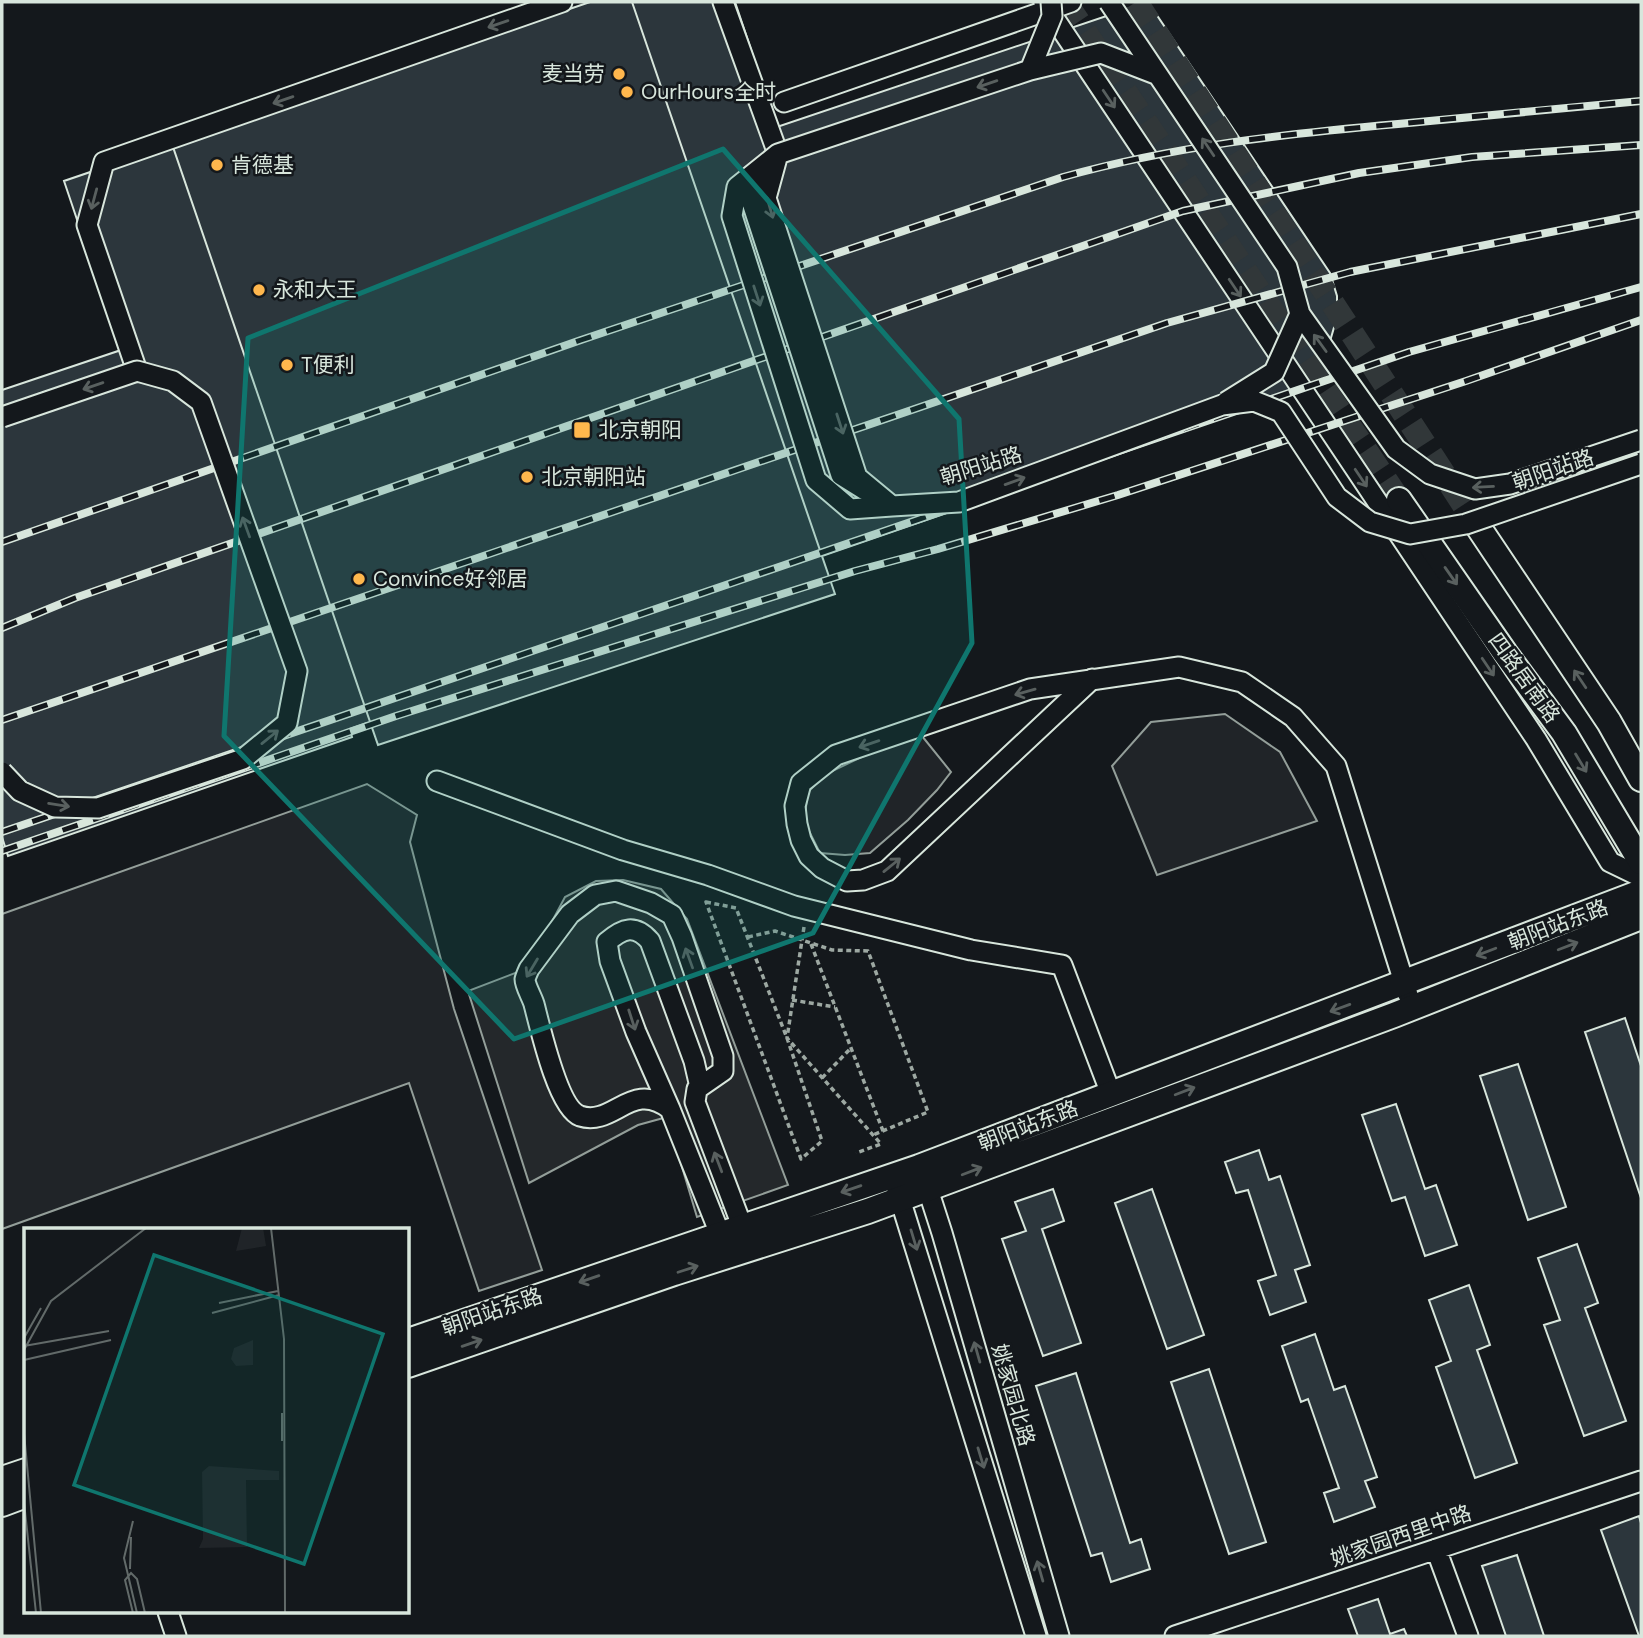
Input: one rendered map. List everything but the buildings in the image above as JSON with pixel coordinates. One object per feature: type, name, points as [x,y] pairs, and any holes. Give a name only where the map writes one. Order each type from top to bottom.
[{"type":"main road","name":"四路居南路","points":[[1399,500],[1564,733],[1641,862]]},
{"type":"main road","name":"四路居南路","points":[[1477,525],[1609,722],[1641,779]]},
{"type":"main road","name":"朝阳站东路","points":[[923,1177],[1111,1094],[1641,892]]},
{"type":"main road","name":"朝阳站东路","points":[[410,1340],[731,1230],[897,1187],[1413,1007],[1641,917]]},
{"type":"main road","name":"朝阳站东路","points":[[410,1364],[674,1273],[868,1211],[897,1187]]},
{"type":"main road","points":[[2,1479],[24,1472]]},
{"type":"main road","points":[[2,1503],[24,1496]]},
{"type":"street","points":[[137,371],[87,225],[104,162],[562,2]]},
{"type":"street","points":[[723,2],[778,154],[766,198],[858,477],[892,506]]},
{"type":"street","points":[[1044,2],[1536,738],[1609,862],[1641,877]]},
{"type":"street","points":[[1030,70],[1052,16],[1051,2]]},
{"type":"street","points":[[784,102],[1071,2]]},
{"type":"street","name":"朝阳站路","points":[[1110,2],[1287,267],[1300,314],[1396,449],[1430,474],[1475,489],[1510,484],[1641,440]]},
{"type":"street","points":[[778,154],[1030,70],[1101,53],[1158,75]]},
{"type":"street","name":"朝阳站路","points":[[778,154],[737,187],[732,216],[816,480],[850,509],[959,502],[1222,405],[1254,401],[1281,412],[1337,497],[1370,522],[1410,534],[1466,524],[1641,464]]},
{"type":"street","points":[[1222,405],[1274,372],[1300,314]]},
{"type":"street","points":[[2,417],[137,371],[173,381],[201,402],[297,671],[287,723],[243,759],[98,808],[55,807],[20,791],[2,772]]},
{"type":"street","points":[[1092,679],[887,871],[863,880],[847,881],[822,868],[809,856],[801,840],[795,806],[801,783],[836,755],[1030,689],[1092,679],[1179,667],[1242,682],[1293,717],[1336,766],[1413,1007]]},
{"type":"street","points":[[437,781],[623,850],[708,875],[806,909],[971,950],[1062,965],[1111,1094]]},
{"type":"street","points":[[670,1109],[659,1100],[644,1098],[604,1115],[585,1118],[573,1113],[564,1097],[542,1036],[525,978],[570,914],[595,895],[616,891],[651,903],[672,915],[723,1056],[723,1071],[697,1089],[695,1102],[731,1230]]},
{"type":"street","points":[[700,1087],[694,1061],[650,940],[641,931],[630,929],[616,933],[607,942],[610,961],[636,1032],[670,1109],[731,1230]]},
{"type":"street","name":"姚家园北路","points":[[923,1177],[1059,1636]]},
{"type":"street","points":[[897,1187],[1036,1636]]},
{"type":"street","name":"姚家园西里中路","points":[[1175,1636],[1641,1480]]},
{"type":"street","points":[[1436,1549],[1468,1636]]},
{"type":"street","points":[[169,1614],[176,1636]]},
{"type":"path","points":[[706,902],[736,908],[748,937],[787,1038],[822,1141],[801,1159],[706,902]]},
{"type":"path","points":[[806,909],[787,1038],[881,1144],[856,1153]]},
{"type":"path","points":[[748,937],[775,931],[832,950],[867,951],[928,1112],[873,1135]]},
{"type":"path","points":[[811,944],[883,1131]]},
{"type":"path","points":[[792,1000],[835,1007]]},
{"type":"path","points":[[822,1078],[851,1048]]},
{"type":"highlighted area","points":[[723,149],[959,419],[972,643],[813,933],[514,1039],[224,736],[248,338]]},
{"type":"shaded area","points":[[1225,714],[1280,752],[1317,821],[1157,875],[1112,766],[1151,722]]},
{"type":"shaded area","points":[[922,736],[951,772],[937,790],[870,853],[820,853],[805,823],[807,793],[826,774],[872,752]]},
{"type":"shaded area","points":[[367,784],[417,815],[410,842],[454,1009],[542,1270],[479,1291],[409,1083],[2,1229],[2,914]]},
{"type":"shaded area","points":[[623,880],[661,889],[687,919],[788,1185],[697,1217],[667,1117],[638,1125],[529,1183],[468,991],[518,972],[548,929],[565,897],[596,881]]},
{"type":"tunnel","points":[[1065,2],[1399,500]]},
{"type":"tunnel","points":[[1136,2],[1477,525]]},
{"type":"railway","points":[[2,542],[581,340],[1063,177],[1146,157],[1271,137],[1641,101]]},
{"type":"railway","points":[[2,628],[75,598],[1183,211],[1359,173],[1472,157],[1641,145]]},
{"type":"railway","points":[[2,720],[1167,323],[1350,272],[1641,214]]},
{"type":"railway","points":[[2,832],[1409,352],[1641,287]]},
{"type":"railway","points":[[2,851],[396,716],[855,571],[1118,495],[1466,381],[1641,320]]},
{"type":"place","name":"麦当劳","points":[[619,74]]},
{"type":"place","name":"OurHours全时","points":[[627,92]]},
{"type":"place","name":"肯德基","points":[[217,165]]},
{"type":"place","name":"永和大王","points":[[259,290]]},
{"type":"place","name":"T便利","points":[[287,365]]},
{"type":"place","name":"北京朝阳","points":[[582,430]]},
{"type":"place","name":"北京朝阳站","points":[[527,477]]},
{"type":"place","name":"Convince好邻居","points":[[359,579]]}]
